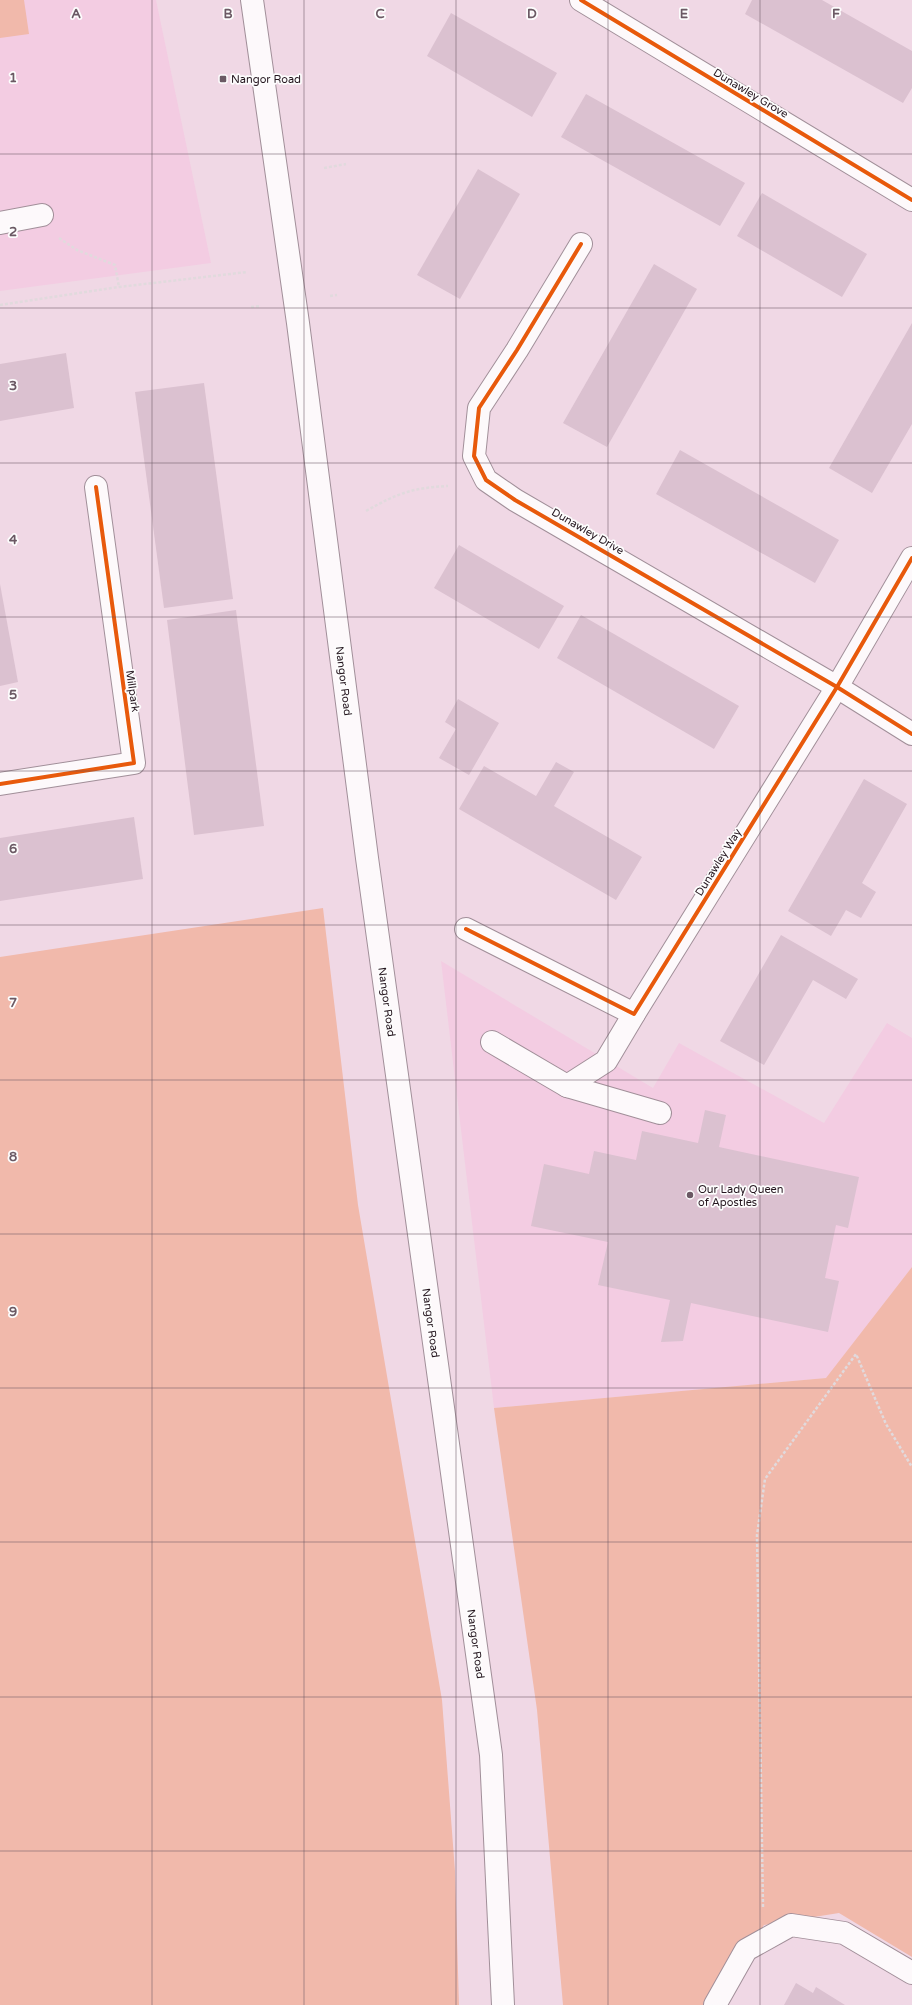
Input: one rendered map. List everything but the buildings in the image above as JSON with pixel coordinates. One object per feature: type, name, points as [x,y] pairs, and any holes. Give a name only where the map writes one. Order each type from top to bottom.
[{"type":"street","name":"Nangor Road","points":[[252,0],[295,301],[367,858],[491,1755],[503,2005]]},
{"type":"street","name":"Dunawley Grove","points":[[581,0],[912,200]]},
{"type":"street","points":[[0,223],[42,215]]},
{"type":"street","name":"Dunawley Drive","points":[[581,244],[517,350],[479,408],[474,456],[486,480],[515,500],[837,687],[912,734]]},
{"type":"street","name":"Millpark","points":[[0,784],[134,763],[96,486]]},
{"type":"street","name":"Dunawley Way","points":[[567,1086],[606,1061],[837,687],[912,558]]},
{"type":"street","points":[[466,929],[634,1014]]},
{"type":"street","points":[[492,1042],[567,1086],[660,1113]]},
{"type":"street","points":[[716,2005],[746,1950],[792,1925],[844,1933],[912,1973]]},
{"type":"path","points":[[324,168],[346,164]]},
{"type":"path","points":[[42,215],[46,230],[77,250],[115,265],[119,288]]},
{"type":"path","points":[[0,305],[247,272]]},
{"type":"path","points":[[330,296],[337,295]]},
{"type":"path","points":[[252,307],[261,306]]},
{"type":"path","points":[[366,511],[394,495],[422,488],[448,486]]},
{"type":"path","points":[[763,1915],[757,1535],[765,1479],[856,1354],[886,1424],[912,1467]]},
{"type":"shaded area","points":[[0,0],[156,0],[211,263],[0,291]]},
{"type":"shaded area","points":[[0,0],[24,0],[29,34],[0,38]]},
{"type":"shaded area","points":[[323,908],[358,1205],[442,1700],[455,1871],[459,2005],[0,2005],[0,957]]},
{"type":"shaded area","name":"Our Lady Queen of Apostles","points":[[441,961],[653,1088],[679,1043],[824,1123],[887,1023],[912,1038],[912,1267],[827,1378],[494,1408]]},
{"type":"shaded area","points":[[912,1267],[912,1957],[839,1913],[764,1925],[731,1971],[721,2005],[563,2005],[537,1710],[494,1408],[826,1378]]},
{"type":"cycle path","points":[[581,0],[912,200]]},
{"type":"cycle path","points":[[581,244],[517,350],[479,408],[474,456],[486,480],[515,500],[837,687],[912,734]]},
{"type":"cycle path","points":[[0,784],[134,763],[96,487]]},
{"type":"cycle path","points":[[466,929],[634,1014],[837,687],[912,558]]},
{"type":"place","name":"Nangor Road","points":[[223,79]]},
{"type":"place","name":"Our Lady Queen of Apostles","points":[[690,1195]]}]
